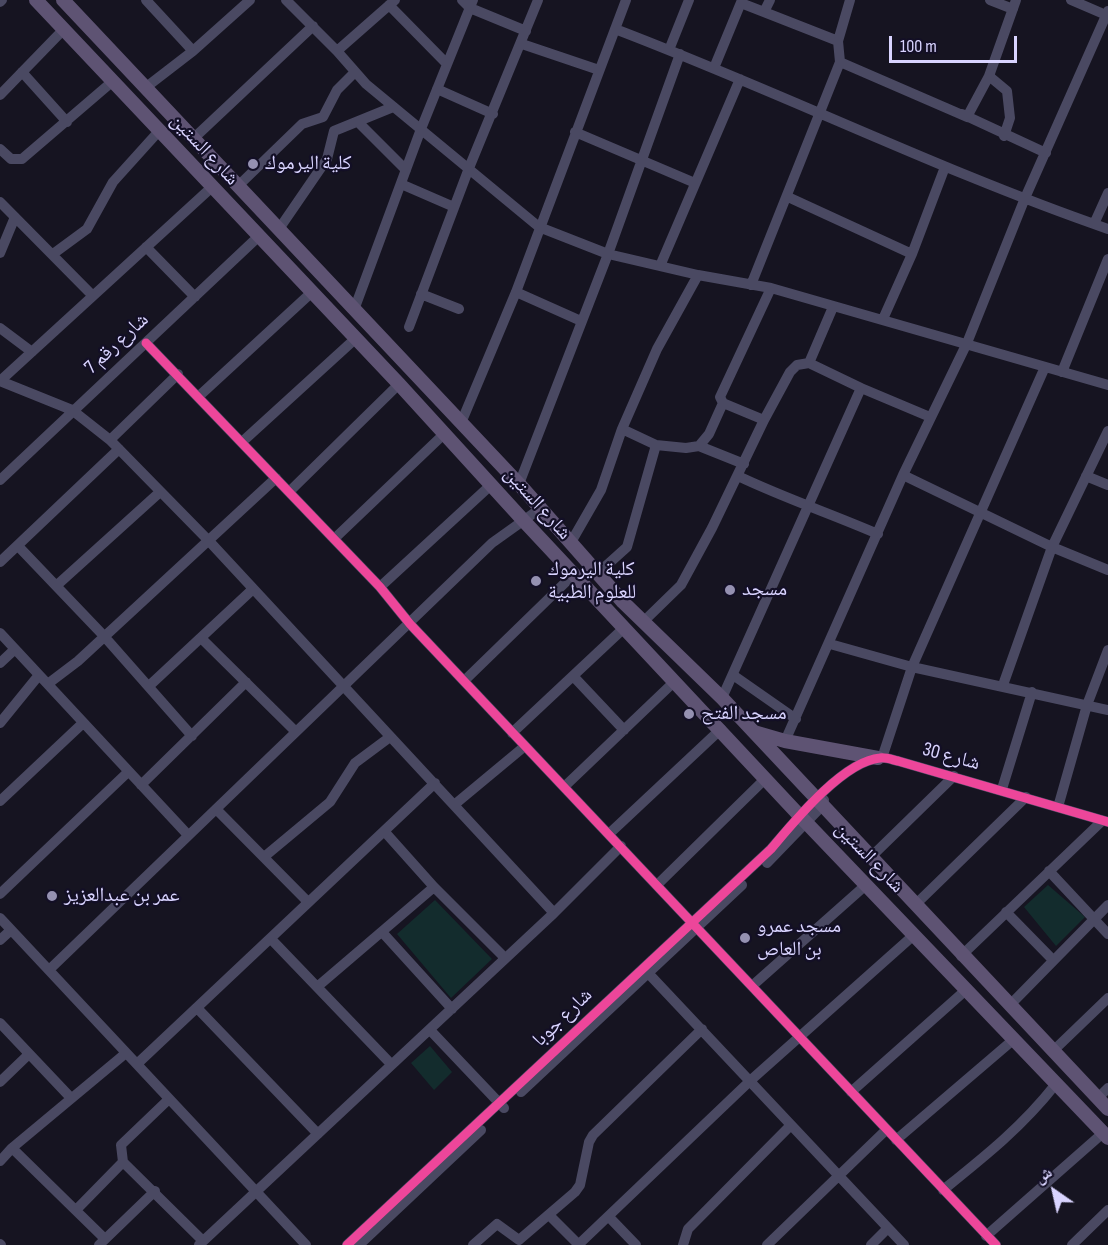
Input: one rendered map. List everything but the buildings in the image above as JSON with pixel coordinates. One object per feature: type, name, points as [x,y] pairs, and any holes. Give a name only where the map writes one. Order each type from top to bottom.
[{"type":"main road","name":"شارع الستين","points":[[36,0],[399,384],[492,484],[522,520],[915,934],[1054,1085],[1106,1136]]},
{"type":"main road","name":"شارع الستين","points":[[69,2],[237,187],[519,483],[597,574],[821,798],[961,956],[1053,1051],[1103,1093],[1108,1110]]},
{"type":"main road","points":[[754,732],[785,741],[880,758]]},
{"type":"street","points":[[146,0],[193,51]]},
{"type":"street","points":[[145,88],[193,51],[250,0]]},
{"type":"street","points":[[409,327],[469,168],[522,44],[538,0]]},
{"type":"street","points":[[461,423],[516,292],[625,0]]},
{"type":"street","points":[[519,483],[580,321],[608,254],[641,160],[688,0]]},
{"type":"street","points":[[764,12],[770,0]]},
{"type":"street","points":[[752,285],[822,113],[840,62],[838,42],[850,0]]},
{"type":"street","points":[[967,117],[989,76],[1014,5],[990,0]]},
{"type":"street","points":[[785,741],[830,644],[903,475],[967,343],[1025,198],[1103,33],[1107,13],[1071,0]]},
{"type":"street","points":[[295,2],[354,74],[539,227],[608,254],[698,275],[771,288],[1108,385]]},
{"type":"street","points":[[714,68],[741,2],[838,42]]},
{"type":"street","points":[[337,51],[392,3],[447,64]]},
{"type":"street","points":[[354,310],[468,3],[526,31]]},
{"type":"street","points":[[194,138],[313,26]]},
{"type":"street","points":[[0,95],[64,29]]},
{"type":"street","points":[[615,29],[822,113],[945,167],[1108,229]]},
{"type":"street","points":[[522,44],[599,70]]},
{"type":"street","points":[[840,62],[1046,153]]},
{"type":"street","points":[[22,72],[67,122]]},
{"type":"street","points":[[237,187],[302,124],[323,117],[337,90],[354,74]]},
{"type":"street","points":[[989,76],[1007,91],[1010,118],[1004,136]]},
{"type":"street","points":[[660,266],[740,79]]},
{"type":"street","points":[[0,149],[11,159],[22,159],[113,81]]},
{"type":"street","points":[[437,89],[493,114]]},
{"type":"street","points":[[334,131],[393,107]]},
{"type":"street","points":[[323,117],[334,131]]},
{"type":"street","points":[[358,122],[405,170]]},
{"type":"street","points":[[53,254],[87,229],[113,182],[159,131]]},
{"type":"street","points":[[279,229],[327,159],[334,131]]},
{"type":"street","points":[[575,132],[695,183]]},
{"type":"street","points":[[883,319],[912,254],[945,167]]},
{"type":"street","points":[[401,184],[454,207]]},
{"type":"street","points":[[212,187],[0,381],[72,410],[110,440],[208,541],[554,913]]},
{"type":"street","points":[[1094,224],[1108,193]]},
{"type":"street","points":[[788,198],[912,254]]},
{"type":"street","points":[[0,202],[93,296]]},
{"type":"street","points":[[0,253],[15,217]]},
{"type":"street","name":"شارع رقم 7","points":[[1,478],[259,236]]},
{"type":"street","points":[[146,247],[195,297]]},
{"type":"street","points":[[1062,372],[1108,259]]},
{"type":"street","points":[[570,544],[597,499],[622,429],[657,349],[698,275]]},
{"type":"street","points":[[764,420],[723,403],[720,397],[771,288]]},
{"type":"street","points":[[516,292],[580,321]]},
{"type":"street","points":[[198,397],[311,293]]},
{"type":"street","points":[[422,294],[459,309]]},
{"type":"street","points":[[809,363],[833,306]]},
{"type":"street","points":[[0,328],[32,352]]},
{"type":"street","points":[[242,442],[355,339]]},
{"type":"street","points":[[146,343],[380,587],[410,624],[512,733],[610,833],[693,925],[996,1245]]},
{"type":"street","points":[[643,622],[681,585],[738,476],[764,420],[790,372],[797,365],[809,363],[930,417]]},
{"type":"street","points":[[802,817],[851,770],[880,758],[912,667],[1045,367]]},
{"type":"street","points":[[110,440],[178,374]]},
{"type":"street","points":[[289,492],[399,384]]},
{"type":"street","points":[[722,698],[861,388]]},
{"type":"street","points":[[699,446],[709,434],[723,403]]},
{"type":"street","points":[[622,429],[656,445],[686,448],[699,446],[744,464]]},
{"type":"street","points":[[1003,685],[1052,548],[1108,430]]},
{"type":"street","points":[[334,539],[445,434]]},
{"type":"street","points":[[597,574],[627,547],[656,445]]},
{"type":"street","points":[[0,562],[119,449]]},
{"type":"street","points":[[903,475],[1052,548],[1108,570]]},
{"type":"street","points":[[738,476],[786,499],[810,504],[878,534]]},
{"type":"street","points":[[1086,476],[1108,484]]},
{"type":"street","points":[[49,683],[78,662],[103,635],[276,478]]},
{"type":"street","points":[[380,587],[492,484]]},
{"type":"street","points":[[56,586],[160,492]]},
{"type":"street","points":[[49,970],[492,543],[541,508]]},
{"type":"street","points":[[18,546],[103,635],[192,735]]},
{"type":"street","points":[[464,681],[574,574]]},
{"type":"street","points":[[149,686],[253,589]]},
{"type":"street","points":[[512,733],[624,628]]},
{"type":"street","points":[[0,633],[49,683],[83,723],[188,835]]},
{"type":"street","points":[[202,639],[295,731]]},
{"type":"street","points":[[830,644],[912,667],[1003,685],[1108,710]]},
{"type":"street","points":[[0,663],[15,649]]},
{"type":"street","points":[[1058,807],[1087,705],[1108,650]]},
{"type":"street","points":[[0,723],[39,675]]},
{"type":"street","points":[[733,675],[796,719]]},
{"type":"street","points":[[574,677],[624,730]]},
{"type":"street","points":[[564,787],[675,681]]},
{"type":"street","points":[[141,785],[246,682]]},
{"type":"street","points":[[1002,789],[1032,692]]},
{"type":"street","points":[[0,801],[83,723]]},
{"type":"street","points":[[610,833],[721,729]]},
{"type":"street","points":[[264,857],[330,802],[355,764],[390,737]]},
{"type":"street","points":[[454,805],[525,746]]},
{"type":"street","name":"شارع 30","points":[[880,758],[1002,789],[1105,821]]},
{"type":"street","points":[[0,894],[128,772]]},
{"type":"street","points":[[872,856],[954,776]]},
{"type":"street","points":[[657,885],[766,778]]},
{"type":"street","points":[[137,1064],[198,1009],[435,783]]},
{"type":"street","points":[[915,905],[1026,797]]},
{"type":"street","points":[[216,809],[308,902]]},
{"type":"street","name":"شارع جوبا","points":[[347,1245],[611,1003],[802,817]]},
{"type":"street","points":[[961,956],[1049,871],[1105,821]]},
{"type":"street","points":[[384,831],[505,958]]},
{"type":"street","points":[[169,1100],[121,1145],[123,1162],[155,1191],[201,1243],[554,913],[621,846]]},
{"type":"street","points":[[1049,871],[1108,934]]},
{"type":"street","points":[[752,987],[867,884]]},
{"type":"street","points":[[317,987],[435,887]]},
{"type":"street","points":[[1010,1005],[1108,905]]},
{"type":"street","points":[[1006,912],[1053,960]]},
{"type":"street","points":[[0,918],[306,1245]]},
{"type":"street","name":"شارع جوبا","points":[[611,1003],[648,973],[693,925]]},
{"type":"street","points":[[0,940],[11,930]]},
{"type":"street","points":[[382,932],[452,1009]]},
{"type":"street","points":[[550,1216],[579,1245],[751,1080],[915,934]]},
{"type":"street","points":[[272,939],[392,1064]]},
{"type":"street","points":[[648,973],[904,1245]]},
{"type":"street","points":[[851,1092],[966,989]]},
{"type":"street","points":[[1053,1051],[1108,998]]},
{"type":"street","points":[[198,1009],[318,1134]]},
{"type":"street","points":[[0,1023],[71,1098]]},
{"type":"street","points":[[473,1245],[497,1224],[518,1240],[522,1239],[550,1216],[580,1185],[590,1138],[702,1029]]},
{"type":"street","points":[[430,1030],[501,1106]]},
{"type":"street","points":[[896,1140],[1013,1040]]},
{"type":"street","points":[[0,1161],[12,1148],[126,1053]]},
{"type":"street","points":[[0,1082],[29,1054]]},
{"type":"street","points":[[943,1190],[1005,1140],[1033,1113],[1054,1085]]},
{"type":"street","name":"شارع جوبا","points":[[359,1245],[501,1106]]},
{"type":"street","points":[[683,1245],[688,1229],[791,1125]]},
{"type":"street","points":[[766,1245],[886,1130]]},
{"type":"street","points":[[986,1236],[1106,1136]]},
{"type":"street","points":[[12,1148],[76,1210],[102,1242],[155,1191]]},
{"type":"street","points":[[76,1210],[123,1162]]},
{"type":"street","points":[[1072,1245],[1108,1210]]},
{"type":"street","points":[[609,1216],[636,1245]]},
{"type":"street","points":[[871,1245],[888,1228]]},
{"type":"green space","points":[[1048,885],[1085,917],[1056,946],[1024,907]]},
{"type":"green space","points":[[435,900],[492,959],[451,998],[397,934]]},
{"type":"green space","points":[[430,1046],[452,1072],[434,1090],[411,1063]]},
{"type":"cycle path","points":[[146,343],[380,587],[410,624],[996,1245]]},
{"type":"cycle path","points":[[347,1245],[771,849],[820,795],[850,770],[866,762],[887,758],[1108,822]]},
{"type":"place","name":"كلية اليرموك","points":[[253,164]]},
{"type":"place","name":"كلية اليرموك للعلوم الطبية","points":[[536,581]]},
{"type":"place","name":"مسجد","points":[[730,590]]},
{"type":"place","name":"مسجد الفتح","points":[[689,714]]},
{"type":"place","name":"عمر بن عبدالعزيز","points":[[52,896]]},
{"type":"place","name":"مسجد عمرو بن العاص","points":[[745,938]]}]
